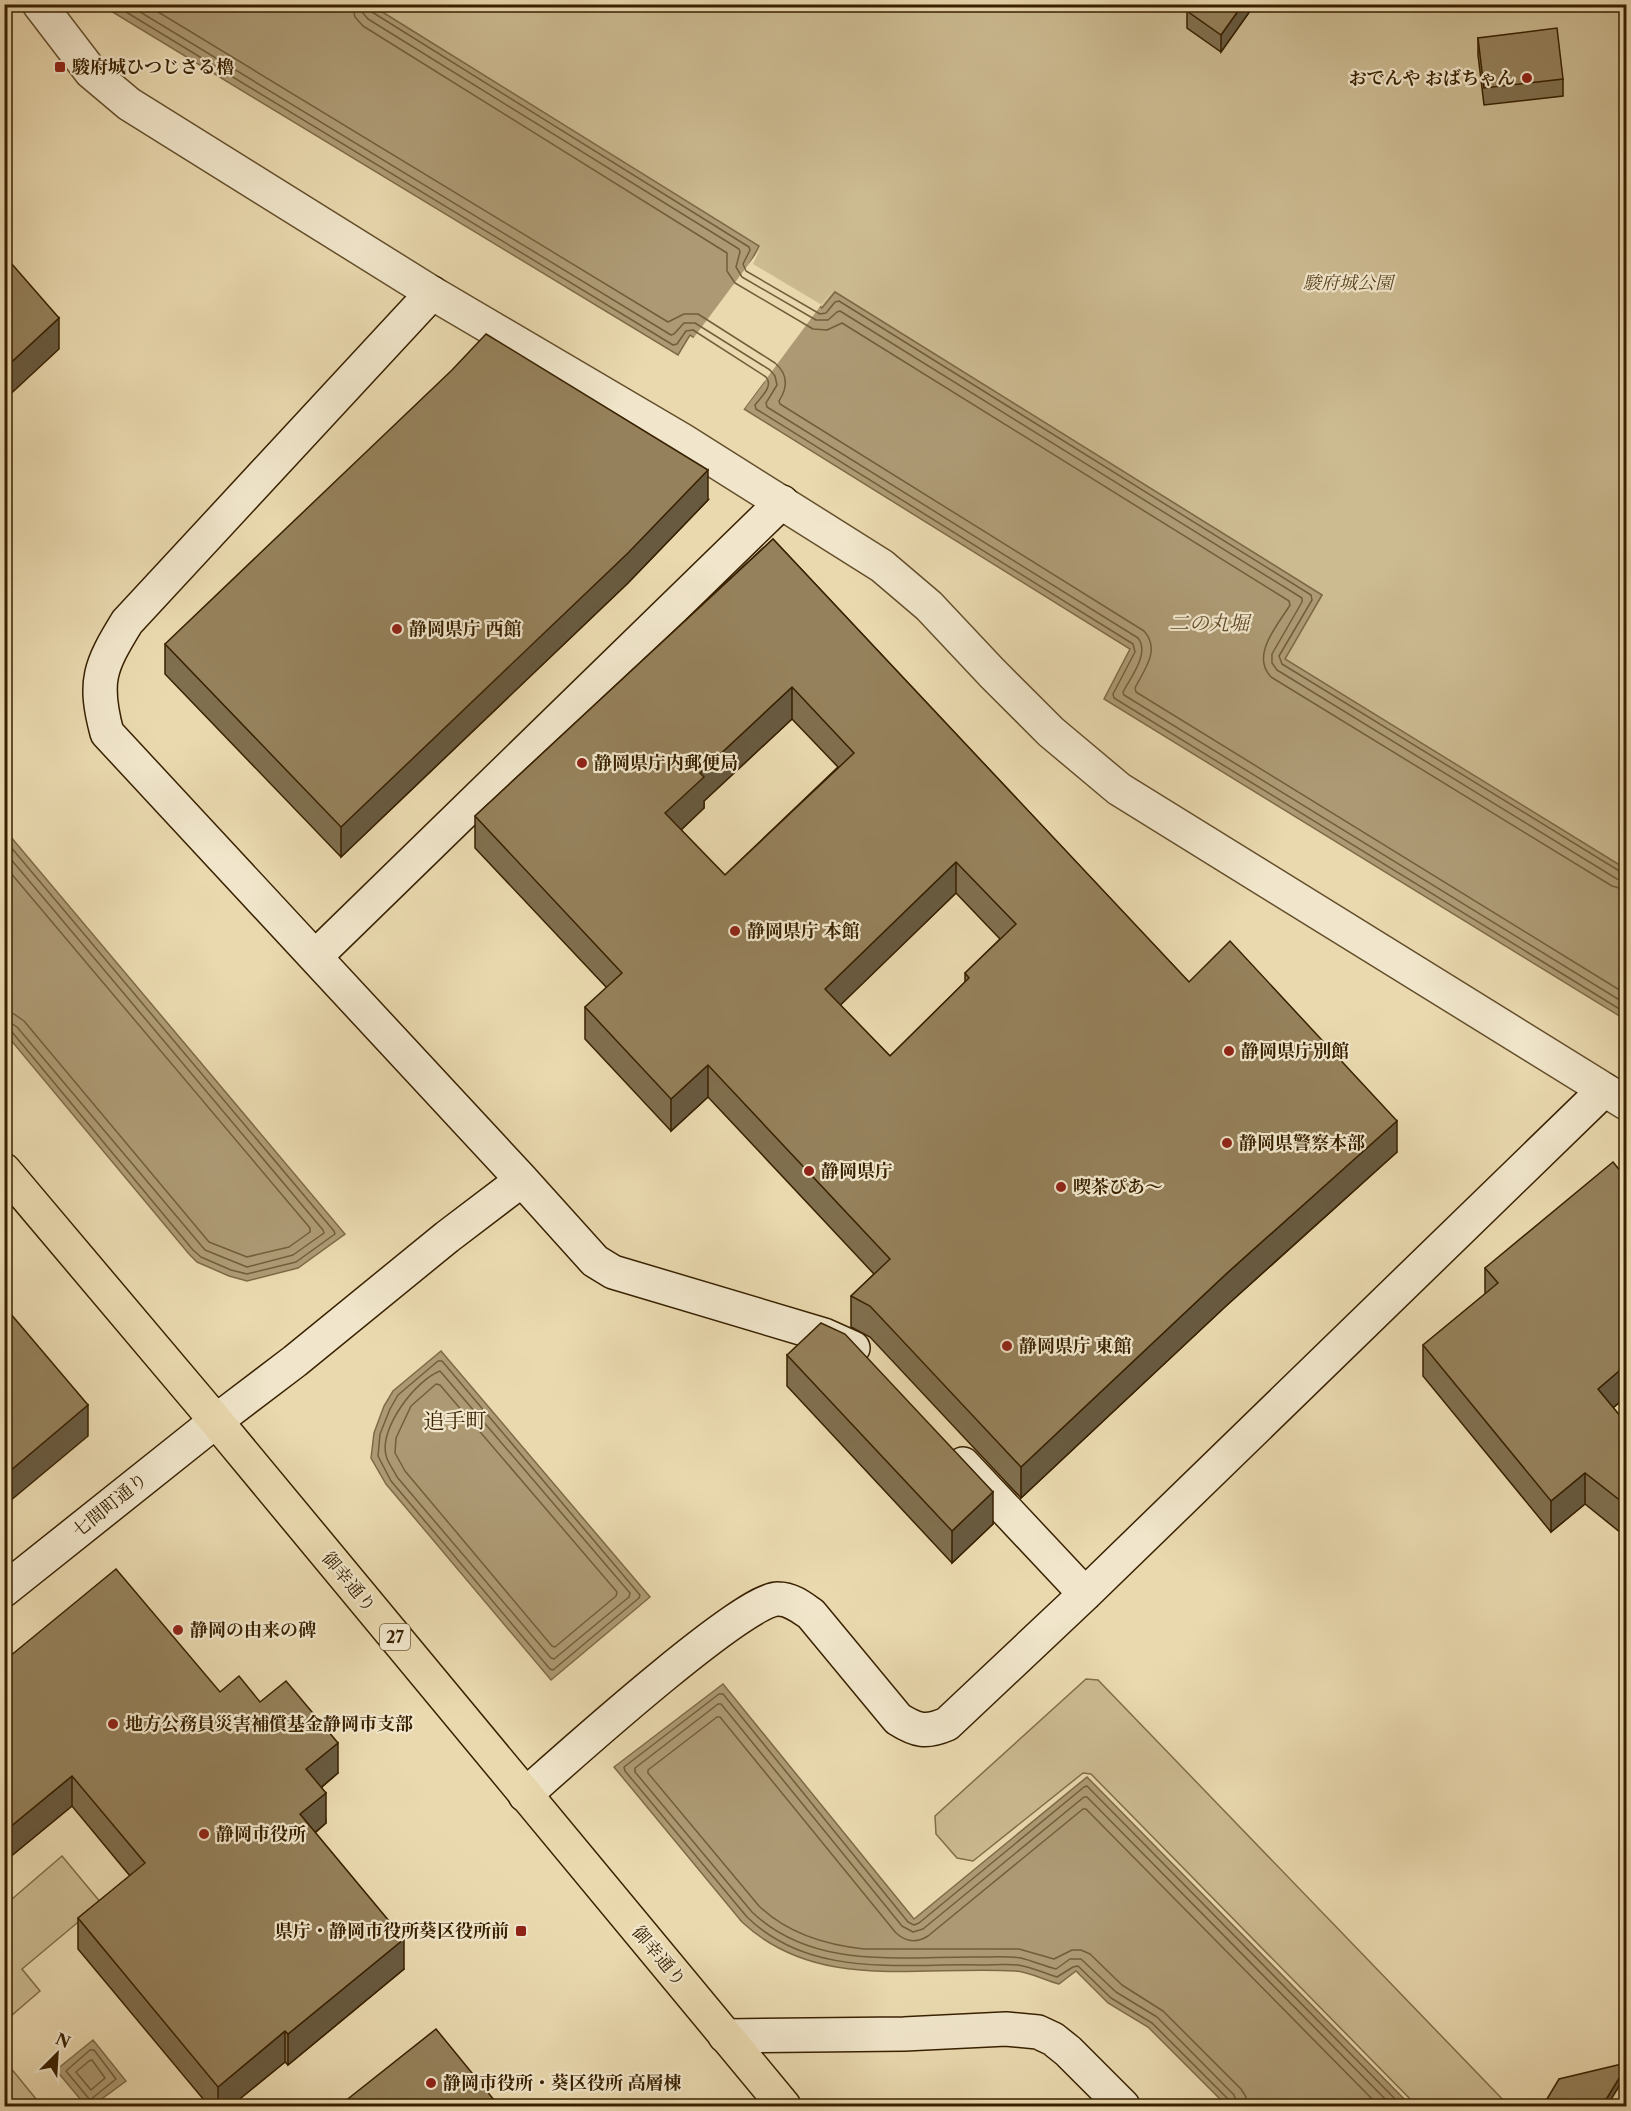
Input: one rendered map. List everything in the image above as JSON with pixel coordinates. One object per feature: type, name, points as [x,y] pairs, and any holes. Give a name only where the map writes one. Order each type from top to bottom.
[{"type":"main road","name":"御幸通り","points":[[4,1170],[216,1421],[784,2106]]},
{"type":"street","points":[[39,4],[91,72],[129,104],[432,293],[682,440],[890,573],[929,606],[1051,732],[1119,789],[1615,1097],[946,1724],[931,1731],[910,1726],[898,1719],[810,1614],[796,1604],[777,1598],[756,1607],[730,1623],[594,1734],[525,1795]]},
{"type":"street","points":[[432,293],[127,622],[113,644],[103,667],[98,688],[107,733],[595,1261],[613,1272],[824,1335],[856,1350],[873,1367]]},
{"type":"street","points":[[315,957],[782,502]]},
{"type":"street","name":"七間町通り","points":[[4,1590],[295,1361],[447,1237],[522,1180]]},
{"type":"street","points":[[946,1446],[1085,1594]]},
{"type":"street","points":[[725,2036],[904,2034],[1006,2029],[1038,2032],[1053,2039],[1068,2051],[1123,2106]]},
{"type":"green space","name":"駿府城公園","points":[[371,5],[1626,5],[1626,869],[1284,659],[1322,595],[835,292],[822,308],[749,265],[758,246]]},
{"type":"green space","points":[[1086,1679],[1098,1680],[1509,2106],[1417,2106],[1091,1774],[1083,1773],[973,1861],[957,1858],[936,1834],[935,1816]]},
{"type":"green space","points":[[62,1856],[101,1903],[22,1969],[40,1991],[5,2021],[5,1905]]},
{"type":"green space","points":[[5,2061],[36,2099],[27,2106],[5,2106]]},
{"type":"water","name":"二の丸堀","points":[[101,5],[371,5],[759,246],[749,265],[822,308],[835,292],[1322,595],[1285,659],[1626,869],[1626,1020],[1104,699],[1130,649],[744,409],[764,382],[690,335],[678,355]]},
{"type":"water","points":[[4,830],[345,1234],[298,1268],[247,1281],[197,1262],[189,1254],[5,1033]]},
{"type":"water","points":[[441,1351],[650,1597],[551,1680],[386,1484],[371,1458],[374,1433],[384,1406],[393,1391]]},
{"type":"water","points":[[723,1684],[914,1919],[1087,1777],[1411,2106],[1227,2106],[1148,2027],[1108,2003],[1076,1971],[1059,1984],[1015,1971],[872,1971],[837,1967],[804,1959],[772,1944],[742,1922],[614,1767]]},
{"type":"water","points":[[93,2040],[126,2081],[92,2106],[86,2106],[56,2070]]},
{"type":"pier","points":[[760,249],[753,264],[821,305],[743,410],[742,407],[760,383],[692,340]]},
{"type":"building","points":[[1192,4],[1243,4],[1221,35],[1187,11]]},
{"type":"building","points":[[1557,28],[1563,79],[1484,88],[1478,38]]},
{"type":"building","points":[[4,255],[59,318],[4,369]]},
{"type":"building","name":"静岡県庁 西館","points":[[486,334],[708,470],[628,553],[341,827],[165,644],[452,370]]},
{"type":"building","points":[[773,539],[1189,982],[1230,941],[1397,1121],[1226,1274],[1021,1467],[870,1306],[851,1296],[890,1259],[708,1065],[671,1099],[585,1007],[622,973],[475,816]],"holes":[[[792,687],[854,753],[725,875],[665,813],[704,777],[700,773]],[[956,862],[1016,924],[965,973],[969,978],[890,1056],[825,989]]]},
{"type":"building","points":[[1613,1162],[1626,1178],[1626,1365],[1598,1389],[1626,1423],[1626,1505],[1585,1473],[1551,1501],[1423,1345],[1498,1283],[1485,1268]]},
{"type":"building","points":[[4,1306],[88,1405],[4,1476]]},
{"type":"building","points":[[821,1323],[845,1334],[993,1492],[952,1531],[787,1355]]},
{"type":"building","name":"静岡市役所","points":[[116,1569],[220,1692],[239,1676],[260,1702],[286,1681],[338,1743],[306,1769],[326,1793],[300,1814],[404,1939],[288,2034],[285,2031],[218,2087],[78,1918],[145,1863],[72,1776],[4,1832],[4,1661]]},
{"type":"building","points":[[436,2029],[499,2106],[339,2106]]},
{"type":"building","points":[[1626,2063],[1626,2067],[1602,2106],[1548,2106],[1544,2104],[1559,2079]]},
{"type":"place","name":"駿府城ひつじさる櫓","points":[[60,67]]},
{"type":"place","name":"おでんや おばちゃん","points":[[1527,78]]},
{"type":"place","name":"静岡県庁 西館","points":[[397,629]]},
{"type":"place","name":"静岡県庁内郵便局","points":[[582,763]]},
{"type":"place","name":"静岡県庁 本館","points":[[735,931]]},
{"type":"place","name":"静岡県庁別館","points":[[1229,1051]]},
{"type":"place","name":"静岡県警察本部","points":[[1227,1143]]},
{"type":"place","name":"静岡県庁","points":[[809,1171]]},
{"type":"place","name":"喫茶ぴあ〜","points":[[1061,1187]]},
{"type":"place","name":"静岡県庁 東館","points":[[1007,1346]]},
{"type":"place","name":"静岡の由来の碑","points":[[178,1630]]},
{"type":"place","name":"地方公務員災害補償基金静岡市支部","points":[[113,1724]]},
{"type":"place","name":"静岡市役所","points":[[204,1834]]},
{"type":"place","name":"県庁・静岡市役所葵区役所前","points":[[521,1931]]},
{"type":"place","name":"静岡市役所・葵区役所 高層棟","points":[[431,2083]]},
{"type":"district","name":"追手町","points":[[455,1420]]}]
